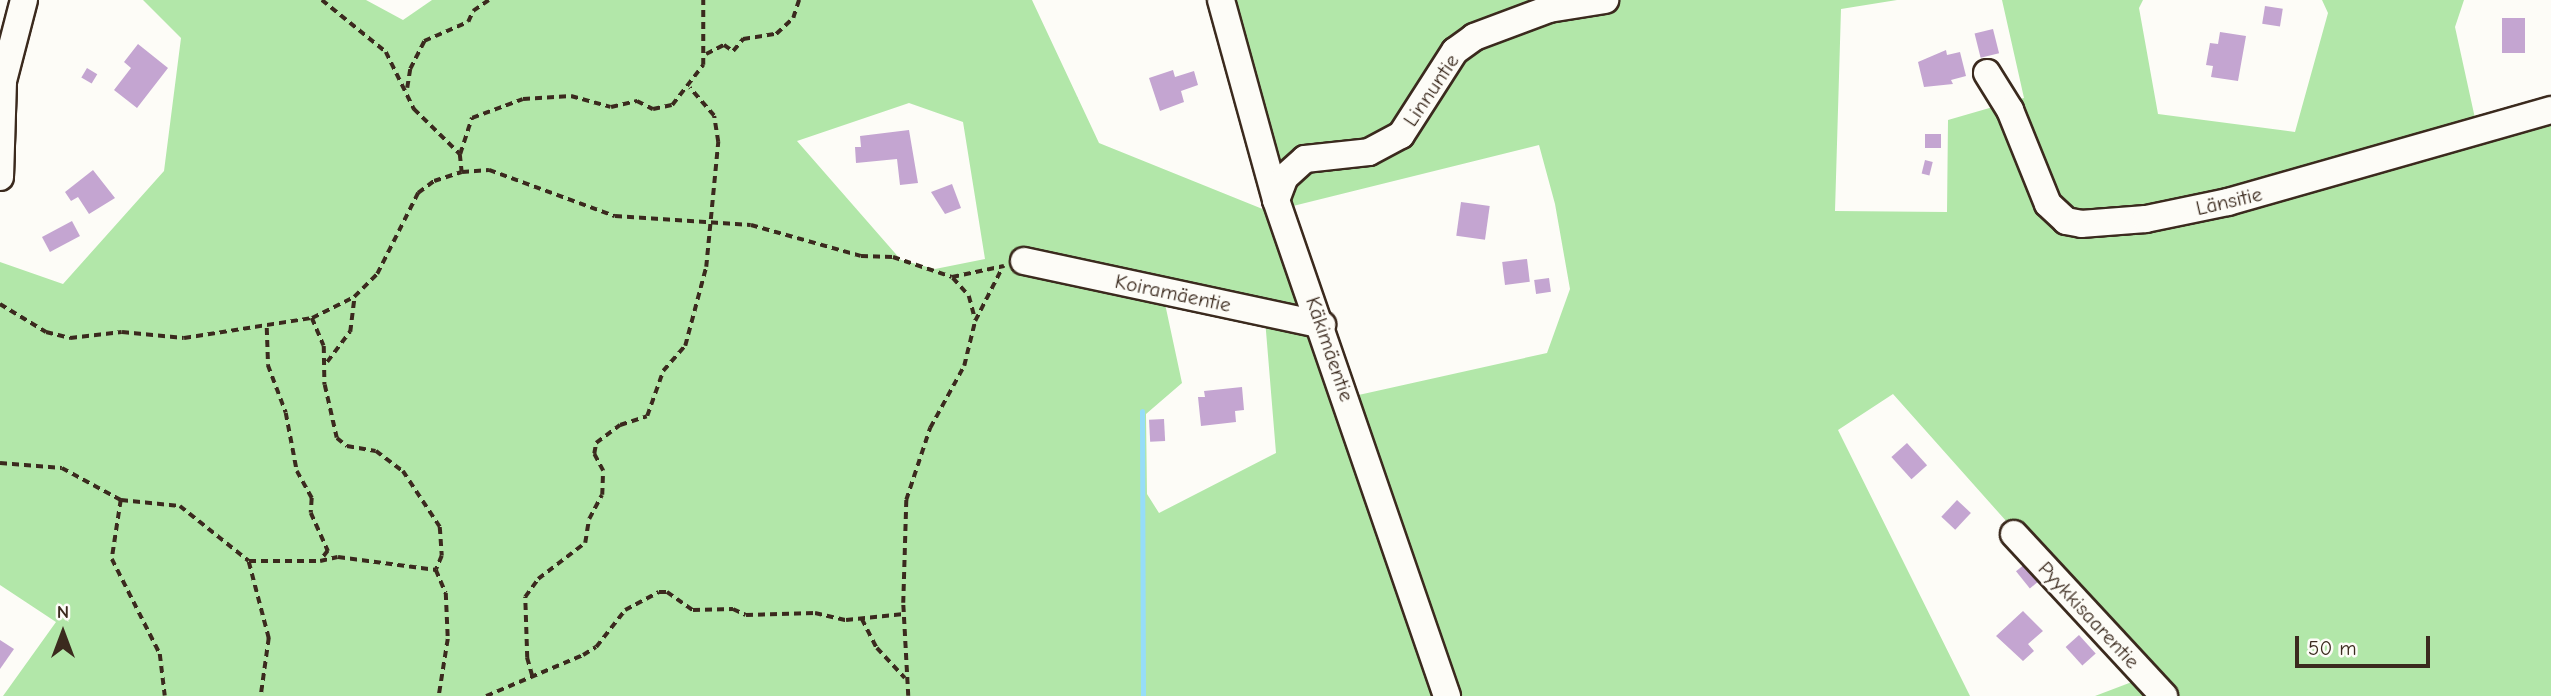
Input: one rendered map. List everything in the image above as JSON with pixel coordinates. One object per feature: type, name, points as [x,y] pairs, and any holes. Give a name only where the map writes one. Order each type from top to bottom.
[{"type":"street","points":[[0,177],[3,81],[23,0]]},
{"type":"street","name":"Käkimäentie","points":[[1221,0],[1276,200],[1322,325],[1447,696]]},
{"type":"street","name":"Linnuntie","points":[[1276,200],[1285,177],[1306,159],[1369,152],[1401,135],[1455,51],[1475,37],[1549,9],[1591,1]]},
{"type":"street","name":"Länsitie","points":[[1987,73],[2015,121],[2048,204],[2066,220],[2081,224],[2146,219],[2228,202],[2551,110]]},
{"type":"street","name":"Koiramäentie","points":[[1014,264],[1322,325]]},
{"type":"street","name":"Pyykkisaarentie","points":[[2014,534],[2164,696]]},
{"type":"path","points":[[322,0],[386,52],[407,88],[414,109],[460,154]]},
{"type":"path","points":[[407,88],[410,69],[424,41],[468,22],[473,11],[489,0]]},
{"type":"path","points":[[703,0],[701,39],[706,54]]},
{"type":"path","points":[[462,172],[460,154],[472,118],[523,99],[571,96],[611,107],[637,101],[664,110],[690,88],[706,54],[724,45],[733,51],[743,39],[776,34],[793,18],[799,0]]},
{"type":"path","points":[[533,676],[527,658],[525,597],[538,579],[585,543],[589,519],[602,495],[603,471],[594,454],[596,443],[620,425],[647,416],[663,371],[685,346],[706,267],[713,219],[718,142],[714,116],[690,88]]},
{"type":"path","points":[[0,304],[46,332],[70,338],[122,332],[184,338],[267,328],[312,318],[354,297],[377,274],[418,193],[434,181],[462,172],[489,170],[615,216],[713,219],[751,225],[861,256],[893,257],[952,277],[969,296],[975,321]]},
{"type":"path","points":[[952,277],[1014,264]]},
{"type":"path","points":[[908,696],[904,614],[906,500],[930,428],[964,366],[975,321],[1014,264]]},
{"type":"path","points":[[327,362],[349,332],[354,297]]},
{"type":"path","points":[[312,318],[327,362],[325,385],[337,438],[347,446],[376,451],[403,471],[440,527],[442,556],[436,570],[446,593],[448,639],[441,695]]},
{"type":"path","points":[[267,328],[268,365],[286,413],[297,471],[312,498],[311,513],[328,551],[320,561]]},
{"type":"path","points":[[0,463],[62,468],[121,500],[180,506],[249,561],[269,638],[261,696]]},
{"type":"path","points":[[121,500],[112,559],[160,654],[165,696]]},
{"type":"path","points":[[249,561],[320,561],[338,557],[436,570]]},
{"type":"path","points":[[486,696],[596,647],[625,610],[659,592],[667,592],[693,610],[862,619],[904,614]]},
{"type":"path","points":[[862,619],[877,648],[907,680]]},
{"type":"green space","points":[[143,0],[366,0],[403,20],[432,0],[1032,0],[1099,143],[1270,212],[1213,0],[1897,0],[1841,9],[1835,211],[1947,212],[1948,120],[2024,98],[2002,0],[2143,0],[2139,8],[2158,114],[2295,132],[2328,13],[2322,0],[2464,0],[2455,27],[2478,132],[2551,110],[2551,696],[2095,696],[2145,677],[1893,394],[1838,430],[1970,696],[3,696],[56,622],[0,585],[0,262],[63,284],[164,171],[181,38]],"holes":[[[909,103],[963,122],[985,259],[935,269],[901,260],[797,141]],[[1539,145],[1555,204],[1570,289],[1547,353],[1354,396],[1293,206]],[[1164,299],[1265,319],[1276,453],[1159,513],[1147,494],[1146,414],[1182,383]]]},
{"type":"building","points":[[2265,6],[2283,9],[2280,27],[2262,24]]},
{"type":"building","points":[[2502,18],[2525,18],[2525,53],[2502,53]]},
{"type":"building","points":[[1993,29],[1999,53],[1981,58],[1975,34]]},
{"type":"building","points":[[2220,32],[2246,36],[2238,81],[2211,77],[2213,66],[2206,65],[2210,43],[2218,44]]},
{"type":"building","points":[[138,44],[168,68],[137,108],[114,90],[131,68],[124,62]]},
{"type":"building","points":[[1946,50],[1947,55],[1960,52],[1966,76],[1951,80],[1953,84],[1924,87],[1918,62]]},
{"type":"building","points":[[87,68],[97,74],[92,84],[81,77]]},
{"type":"building","points":[[1173,70],[1175,77],[1194,71],[1198,85],[1181,91],[1184,102],[1160,111],[1149,78]]},
{"type":"building","points":[[909,130],[918,183],[900,185],[897,159],[856,163],[855,147],[861,147],[860,136]]},
{"type":"building","points":[[1925,134],[1941,134],[1941,148],[1925,148]]},
{"type":"building","points":[[1925,160],[1933,162],[1929,176],[1922,174]]},
{"type":"building","points":[[93,170],[115,198],[89,214],[78,197],[71,201],[65,192]]},
{"type":"building","points":[[952,184],[961,208],[945,214],[931,192]]},
{"type":"building","points":[[1461,202],[1490,206],[1485,240],[1456,236]]},
{"type":"building","points":[[72,221],[80,236],[50,252],[42,237]]},
{"type":"building","points":[[1527,259],[1530,282],[1505,285],[1502,262]]},
{"type":"building","points":[[1549,278],[1551,292],[1536,294],[1534,280]]},
{"type":"building","points":[[1242,387],[1244,410],[1235,411],[1236,422],[1201,426],[1198,397],[1205,397],[1204,391]]},
{"type":"building","points":[[1164,419],[1165,441],[1150,442],[1149,420]]},
{"type":"building","points":[[1907,443],[1927,465],[1911,479],[1891,457]]},
{"type":"building","points":[[1957,500],[1971,513],[1955,530],[1941,517]]},
{"type":"building","points":[[2030,560],[2044,577],[2030,588],[2016,571]]},
{"type":"building","points":[[2023,611],[2043,631],[2028,644],[2034,651],[2023,661],[1996,636]]},
{"type":"building","points":[[2079,635],[2096,654],[2082,666],[2066,647]]},
{"type":"building","points":[[0,640],[14,649],[0,669]]},
{"type":"waterway","points":[[1142,411],[1143,696]]}]
